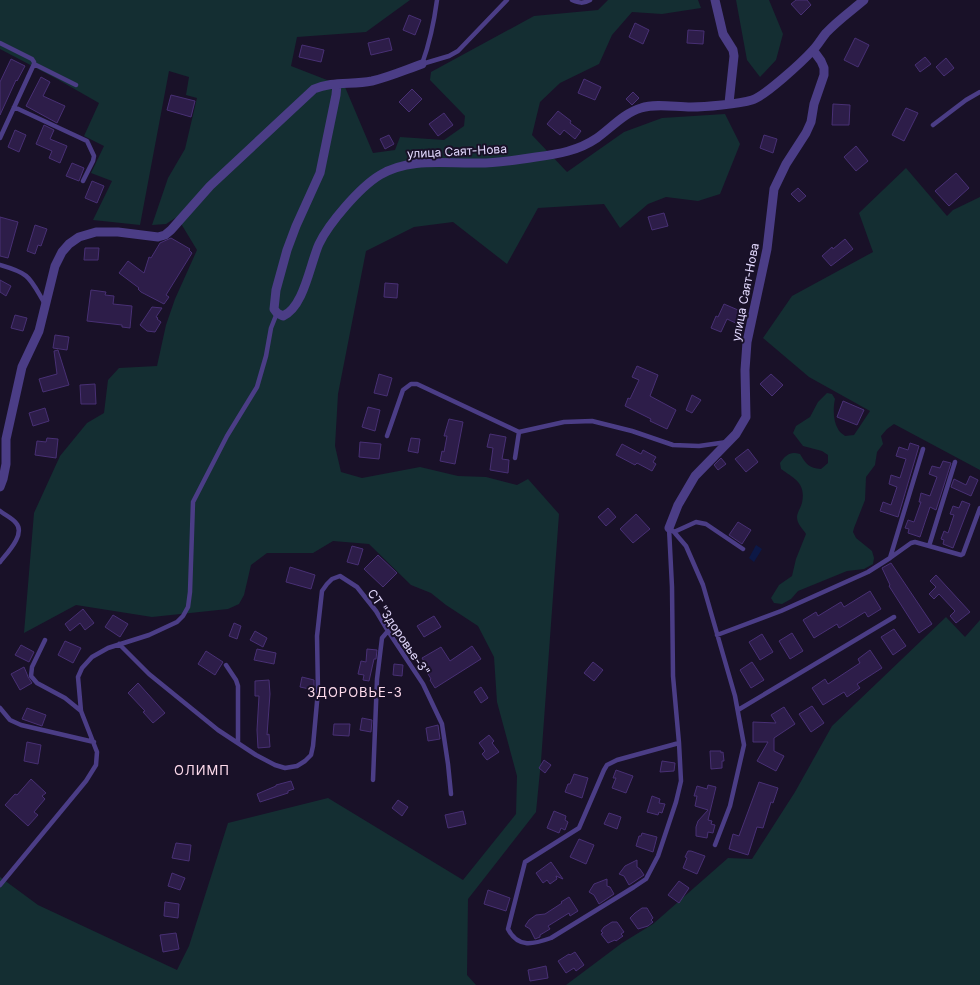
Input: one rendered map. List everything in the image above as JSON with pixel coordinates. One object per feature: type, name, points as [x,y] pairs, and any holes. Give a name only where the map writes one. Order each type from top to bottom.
[{"type":"street","points":[[715,0],[723,34],[733,50],[734,56],[729,103]]},
{"type":"street","name":"улица Саят-Нова","points":[[277,313],[283,316],[289,313],[296,304],[319,244],[333,220],[365,187],[379,175],[406,165],[428,163],[480,163],[536,157],[580,149],[628,114],[641,108],[655,106],[694,107],[752,100],[762,95],[813,50],[826,33],[864,0]]},
{"type":"street","name":"улица Саят-Нова","points":[[672,530],[678,505],[695,476],[736,434],[746,417],[745,370],[747,342],[767,249],[774,189],[786,164],[806,133],[811,122],[814,104],[824,74],[824,68],[821,61],[813,50]]},
{"type":"street","points":[[0,487],[6,464],[6,439],[18,383],[25,361],[39,331],[56,266],[62,252],[69,244],[79,237],[96,232],[118,232],[158,237],[165,235],[229,167],[314,89],[324,85],[371,81],[396,74],[422,64]]},
{"type":"street","points":[[277,313],[274,309],[276,290],[287,250],[296,226],[320,173],[337,84]]},
{"type":"lane","points":[[422,64],[434,25],[437,0]]},
{"type":"lane","points":[[422,64],[449,56],[458,51],[507,0]]},
{"type":"lane","points":[[572,0],[579,3],[586,3],[590,0]]},
{"type":"lane","points":[[0,43],[32,60],[34,64],[76,86]]},
{"type":"lane","points":[[0,138],[34,64]]},
{"type":"lane","points":[[933,125],[966,100],[980,92]]},
{"type":"lane","points":[[14,107],[87,141],[94,156],[83,181]]},
{"type":"lane","points":[[0,265],[18,271],[30,278],[45,304]]},
{"type":"lane","points":[[0,885],[93,771],[97,758],[97,752],[81,711],[78,677],[82,668],[92,657],[108,648],[148,635],[177,622],[183,616],[188,607],[190,592],[193,502],[228,436],[257,387],[266,356],[271,328],[277,313]]},
{"type":"lane","points":[[387,436],[403,390],[410,384],[417,384],[519,432],[564,422],[592,421],[632,430],[673,445],[699,446],[729,441]]},
{"type":"lane","points":[[515,458],[519,432]]},
{"type":"lane","points":[[890,558],[923,449]]},
{"type":"lane","points":[[929,546],[954,462]]},
{"type":"lane","points":[[717,635],[789,607],[868,572],[914,542],[962,555],[978,519],[980,508]]},
{"type":"lane","points":[[0,511],[16,522],[19,528],[18,536],[0,562]]},
{"type":"lane","points":[[672,530],[696,522],[706,524],[743,549]]},
{"type":"lane","points":[[672,530],[686,546],[702,585],[738,710],[744,745],[730,806],[715,845]]},
{"type":"lane","points":[[672,530],[673,676],[679,743],[681,781],[676,802],[658,856],[646,879],[551,938],[538,943],[523,944],[515,939],[508,929],[512,908],[525,862],[579,828],[607,765],[617,760],[679,743]]},
{"type":"lane","name":"СТ \"Здоровье-3\"","points":[[119,644],[149,674],[218,730],[256,755],[280,767],[297,766],[305,761],[310,755],[313,746],[318,691],[317,636],[322,591],[332,579],[340,576],[356,587],[376,611],[423,684],[442,724],[451,794]]},
{"type":"lane","points":[[738,710],[894,617]]},
{"type":"lane","points":[[373,780],[377,679],[382,638],[388,631]]},
{"type":"lane","points":[[45,640],[32,667],[32,676],[37,683],[65,698],[81,711]]},
{"type":"lane","points":[[226,665],[238,686],[238,742]]},
{"type":"lane","points":[[0,708],[10,720],[21,725],[94,742]]},
{"type":"green space","points":[[0,0],[410,0],[366,32],[297,37],[291,66],[345,87],[373,153],[395,150],[400,137],[444,140],[464,126],[465,116],[430,80],[431,72],[534,16],[598,10],[608,0],[698,0],[701,8],[662,14],[632,12],[612,35],[599,64],[560,83],[540,102],[532,135],[567,172],[624,132],[662,118],[725,114],[740,144],[720,194],[698,201],[666,197],[648,204],[620,228],[604,204],[538,208],[507,264],[453,222],[414,227],[366,251],[338,394],[335,446],[341,472],[362,478],[420,467],[458,476],[486,477],[517,485],[528,479],[559,514],[536,812],[468,899],[467,975],[476,985],[0,985],[0,877],[38,905],[177,970],[189,946],[228,823],[328,798],[463,880],[516,814],[517,776],[497,702],[494,657],[478,626],[446,605],[431,593],[411,585],[369,544],[333,541],[313,553],[267,553],[251,565],[244,595],[239,604],[228,609],[152,617],[76,605],[24,633],[34,513],[60,456],[87,423],[104,413],[108,380],[119,368],[157,366],[166,325],[175,299],[197,250],[177,217],[166,224],[152,225],[168,178],[185,149],[197,98],[186,95],[189,77],[169,71],[140,225],[93,220],[112,181],[91,173],[104,146],[84,136],[99,103],[0,49]]},
{"type":"green space","points":[[736,0],[769,0],[783,34],[776,60],[760,77],[747,60]]},
{"type":"green space","points":[[906,168],[947,216],[953,210],[980,197],[980,470],[894,424],[881,436],[883,444],[877,452],[875,465],[866,477],[865,500],[853,532],[856,538],[872,551],[874,558],[873,564],[864,569],[847,571],[798,591],[791,599],[782,604],[774,603],[771,598],[779,585],[792,576],[796,559],[806,534],[797,520],[797,515],[803,496],[801,486],[795,479],[781,469],[780,463],[786,456],[794,453],[800,454],[806,463],[814,468],[821,469],[828,463],[828,455],[822,451],[803,446],[793,433],[796,426],[810,417],[818,402],[827,393],[832,394],[835,399],[835,422],[840,432],[845,436],[854,435],[870,411],[809,377],[763,338],[792,296],[873,252],[859,213]]},
{"type":"green space","points":[[946,617],[965,637],[980,620],[980,985],[566,985],[622,943],[653,924],[728,858],[752,859],[795,792],[832,726]]},
{"type":"water","points":[[756,545],[762,549],[754,562],[749,558]]},
{"type":"building","points":[[796,0],[807,0],[811,5],[801,15],[791,4]]},
{"type":"building","points":[[409,15],[421,20],[415,35],[403,30]]},
{"type":"building","points":[[635,23],[649,30],[643,44],[629,37]]},
{"type":"building","points":[[688,30],[704,31],[703,44],[687,43]]},
{"type":"building","points":[[389,38],[392,50],[371,55],[368,43]]},
{"type":"building","points":[[855,38],[869,45],[858,67],[844,60]]},
{"type":"building","points":[[302,45],[324,50],[321,62],[299,57]]},
{"type":"building","points":[[925,57],[931,64],[920,72],[915,65]]},
{"type":"building","points":[[946,58],[954,68],[944,76],[936,67]]},
{"type":"building","points":[[11,59],[25,66],[17,81],[16,80],[0,115],[0,82]]},
{"type":"building","points":[[41,77],[50,82],[43,96],[65,106],[57,123],[26,106]]},
{"type":"building","points":[[584,79],[601,87],[595,100],[578,93]]},
{"type":"building","points":[[412,89],[422,99],[409,112],[399,102]]},
{"type":"building","points":[[633,92],[639,98],[632,105],[626,99]]},
{"type":"building","points":[[171,95],[195,101],[191,117],[167,110]]},
{"type":"building","points":[[833,104],[850,105],[849,125],[832,125]]},
{"type":"building","points":[[906,108],[918,113],[904,141],[892,135]]},
{"type":"building","points":[[558,111],[581,131],[575,139],[564,130],[560,135],[547,124]]},
{"type":"building","points":[[444,113],[453,125],[438,136],[429,124]]},
{"type":"building","points":[[44,125],[54,130],[50,139],[67,146],[60,163],[49,158],[52,151],[36,144]]},
{"type":"building","points":[[15,130],[26,135],[19,152],[8,147]]},
{"type":"building","points":[[389,135],[394,144],[385,149],[380,139]]},
{"type":"building","points":[[764,135],[777,139],[773,153],[760,148]]},
{"type":"building","points":[[856,146],[868,161],[856,171],[844,157]]},
{"type":"building","points":[[72,163],[84,168],[79,181],[66,176]]},
{"type":"building","points":[[956,173],[969,188],[949,206],[935,191]]},
{"type":"building","points":[[92,181],[104,186],[97,203],[85,198]]},
{"type":"building","points":[[798,188],[806,196],[799,202],[791,194]]},
{"type":"building","points":[[664,213],[668,226],[652,230],[648,217]]},
{"type":"building","points":[[0,217],[18,222],[8,258],[0,256]]},
{"type":"building","points":[[35,225],[47,229],[41,246],[38,245],[35,254],[27,251]]},
{"type":"building","points":[[171,238],[190,249],[189,250],[192,253],[166,295],[169,297],[164,304],[141,292],[138,289],[139,288],[119,273],[128,261],[144,273],[149,257],[151,258],[160,243]]},
{"type":"building","points":[[845,239],[853,249],[831,266],[822,256],[832,247],[833,249]]},
{"type":"building","points":[[85,248],[99,248],[98,260],[84,260]]},
{"type":"building","points":[[0,280],[11,286],[6,296],[0,292]]},
{"type":"building","points":[[385,283],[398,284],[397,298],[384,297]]},
{"type":"building","points":[[91,290],[106,292],[105,295],[114,296],[113,304],[132,306],[130,328],[122,327],[122,325],[87,321]]},
{"type":"building","points":[[724,304],[745,313],[740,325],[727,319],[721,332],[711,328],[716,316],[718,317]]},
{"type":"building","points":[[152,307],[162,308],[156,317],[161,322],[155,332],[147,331],[140,325]]},
{"type":"building","points":[[15,315],[27,318],[23,331],[11,328]]},
{"type":"building","points":[[55,335],[69,337],[67,350],[53,348]]},
{"type":"building","points":[[58,350],[69,385],[43,392],[39,379],[57,374],[54,351]]},
{"type":"building","points":[[637,366],[658,375],[650,396],[676,410],[667,429],[625,406],[639,380],[632,377]]},
{"type":"building","points":[[379,374],[392,378],[387,396],[374,393]]},
{"type":"building","points":[[771,374],[783,385],[772,396],[760,384]]},
{"type":"building","points":[[95,384],[96,404],[81,404],[80,385]]},
{"type":"building","points":[[692,395],[701,400],[692,413],[686,410]]},
{"type":"building","points":[[843,401],[864,410],[857,425],[837,417]]},
{"type":"building","points":[[368,407],[380,410],[375,431],[362,427]]},
{"type":"building","points":[[45,408],[49,421],[33,426],[29,413]]},
{"type":"building","points":[[449,419],[463,422],[455,464],[440,461],[442,451],[444,452],[447,436],[444,436]]},
{"type":"building","points":[[490,434],[506,437],[502,459],[509,460],[508,473],[490,470],[493,448],[487,447]]},
{"type":"building","points":[[47,438],[58,439],[56,458],[35,455],[37,441],[46,442]]},
{"type":"building","points":[[411,438],[420,439],[418,453],[408,451]]},
{"type":"building","points":[[360,442],[381,444],[379,459],[359,457]]},
{"type":"building","points":[[910,443],[919,446],[898,517],[880,511],[883,502],[891,505],[897,487],[889,484],[891,475],[900,478],[906,459],[896,456],[899,447],[908,450]]},
{"type":"building","points":[[622,444],[641,454],[643,450],[656,457],[653,462],[656,464],[652,471],[637,463],[635,465],[616,455]]},
{"type":"building","points":[[748,449],[758,462],[746,472],[735,459]]},
{"type":"building","points":[[721,458],[726,464],[718,470],[714,465]]},
{"type":"building","points":[[943,461],[951,463],[936,510],[930,507],[920,537],[908,533],[909,529],[905,528],[908,520],[914,522],[921,502],[919,502],[921,493],[930,496],[937,477],[929,474],[932,466],[940,468]]},
{"type":"building","points":[[970,476],[978,480],[971,496],[951,487],[954,479],[966,485]]},
{"type":"building","points":[[962,501],[970,504],[953,548],[943,544],[944,540],[941,539],[944,531],[948,533],[954,515],[950,514],[953,506],[959,508]]},
{"type":"building","points":[[608,508],[616,517],[606,526],[598,517]]},
{"type":"building","points":[[636,514],[650,529],[633,543],[620,529]]},
{"type":"building","points":[[738,522],[751,530],[742,544],[729,535]]},
{"type":"building","points":[[352,546],[363,549],[358,565],[347,562]]},
{"type":"building","points":[[378,555],[397,573],[383,587],[364,569]]},
{"type":"building","points":[[891,563],[932,624],[919,633],[889,586],[890,585],[882,568]]},
{"type":"building","points":[[290,567],[315,575],[311,589],[286,582]]},
{"type":"building","points":[[936,575],[970,612],[956,623],[950,616],[955,611],[939,594],[934,599],[929,594],[936,587],[930,581]]},
{"type":"building","points":[[870,591],[881,609],[868,617],[865,612],[839,628],[837,624],[814,638],[803,620],[816,612],[818,616],[841,602],[844,607]]},
{"type":"building","points":[[83,609],[94,623],[85,630],[80,623],[70,631],[65,624]]},
{"type":"building","points":[[113,615],[128,624],[120,637],[105,627]]},
{"type":"building","points":[[434,616],[441,627],[424,637],[417,626]]},
{"type":"building","points":[[234,623],[241,626],[237,639],[229,636]]},
{"type":"building","points":[[894,629],[906,646],[893,655],[881,637]]},
{"type":"building","points":[[255,631],[267,638],[263,647],[250,640]]},
{"type":"building","points":[[792,633],[803,651],[790,659],[779,641]]},
{"type":"building","points":[[762,634],[773,652],[760,660],[749,642]]},
{"type":"building","points":[[65,641],[81,648],[73,663],[58,655]]},
{"type":"building","points":[[21,645],[34,652],[29,662],[15,655]]},
{"type":"building","points":[[472,646],[481,659],[435,688],[428,674],[430,672],[422,658],[441,647],[450,661]]},
{"type":"building","points":[[257,649],[276,653],[274,664],[254,660]]},
{"type":"building","points":[[367,649],[377,650],[376,659],[374,659],[369,681],[363,680],[364,675],[358,674],[361,661],[366,662]]},
{"type":"building","points":[[870,650],[882,668],[857,684],[860,688],[847,697],[844,692],[823,705],[812,688],[825,679],[828,684],[860,663],[858,659]]},
{"type":"building","points":[[206,651],[223,662],[215,675],[198,664]]},
{"type":"building","points":[[593,662],[603,670],[594,681],[584,673]]},
{"type":"building","points":[[752,662],[764,680],[751,688],[740,670]]},
{"type":"building","points":[[394,664],[403,665],[402,676],[393,675]]},
{"type":"building","points":[[24,667],[32,683],[20,690],[11,674]]},
{"type":"building","points":[[302,677],[314,680],[314,690],[300,687]]},
{"type":"building","points":[[269,680],[270,694],[267,735],[269,734],[270,747],[258,748],[257,730],[259,696],[255,696],[255,681]]},
{"type":"building","points":[[138,683],[165,713],[153,723],[143,712],[145,711],[128,693]]},
{"type":"building","points":[[481,687],[488,698],[481,703],[474,692]]},
{"type":"building","points":[[812,706],[824,723],[811,732],[799,714]]},
{"type":"building","points":[[784,707],[795,724],[774,738],[774,751],[784,756],[776,771],[757,761],[768,742],[753,742],[753,722],[776,723],[771,715]]},
{"type":"building","points":[[27,708],[46,715],[42,726],[22,719]]},
{"type":"building","points":[[362,718],[372,720],[371,732],[360,730]]},
{"type":"building","points":[[334,724],[350,724],[349,736],[333,735]]},
{"type":"building","points":[[438,725],[440,739],[428,741],[426,728]]},
{"type":"building","points":[[489,735],[494,741],[492,743],[499,752],[487,760],[482,754],[485,751],[479,743]]},
{"type":"building","points":[[27,742],[41,745],[38,764],[24,761]]},
{"type":"building","points":[[710,751],[723,752],[724,761],[722,761],[722,768],[711,769]]},
{"type":"building","points":[[544,760],[551,765],[545,773],[539,768]]},
{"type":"building","points":[[662,761],[675,763],[674,771],[660,772]]},
{"type":"building","points":[[616,770],[633,776],[626,793],[612,788],[616,778],[613,778]]},
{"type":"building","points":[[574,774],[588,778],[582,798],[565,792]]},
{"type":"building","points":[[31,779],[46,793],[42,796],[45,799],[34,812],[38,815],[28,826],[5,805],[15,794],[17,795]]},
{"type":"building","points":[[291,781],[294,789],[288,791],[288,793],[260,802],[257,794],[276,785]]},
{"type":"building","points":[[759,782],[778,788],[773,803],[771,802],[763,828],[757,827],[748,855],[729,849],[733,834],[739,836]]},
{"type":"building","points":[[708,785],[716,787],[708,820],[712,821],[711,824],[715,825],[713,833],[708,832],[707,838],[696,836],[698,821],[708,810],[695,806],[697,796],[694,796],[697,786],[707,789]]},
{"type":"building","points":[[652,796],[660,799],[659,803],[665,804],[662,813],[659,812],[658,815],[647,812]]},
{"type":"building","points":[[398,800],[408,807],[402,816],[392,808]]},
{"type":"building","points":[[463,811],[466,824],[448,828],[445,815]]},
{"type":"building","points":[[554,811],[566,816],[565,820],[568,822],[565,830],[561,828],[559,833],[547,828]]},
{"type":"building","points":[[609,813],[621,817],[617,829],[604,824]]},
{"type":"building","points":[[642,833],[657,837],[653,852],[636,846],[639,836],[641,836]]},
{"type":"building","points":[[579,839],[594,845],[586,864],[570,857]]},
{"type":"building","points":[[176,843],[191,845],[189,861],[172,858]]},
{"type":"building","points":[[688,851],[705,856],[697,874],[683,868]]},
{"type":"building","points":[[637,860],[637,867],[644,875],[629,885],[624,876],[619,874],[625,866]]},
{"type":"building","points":[[551,862],[563,879],[556,876],[557,879],[550,884],[547,880],[543,883],[536,873]]},
{"type":"building","points":[[172,873],[185,878],[180,890],[168,886]]},
{"type":"building","points":[[607,879],[607,886],[610,887],[614,894],[599,904],[594,895],[589,892],[594,884]]},
{"type":"building","points":[[679,881],[689,888],[679,903],[668,895]]},
{"type":"building","points":[[488,890],[510,898],[506,911],[484,904]]},
{"type":"building","points":[[569,897],[578,911],[570,916],[569,913],[548,926],[550,929],[535,939],[530,929],[525,926],[529,920],[536,915],[545,914]]},
{"type":"building","points":[[165,902],[179,904],[178,918],[164,916]]},
{"type":"building","points":[[642,908],[647,908],[653,918],[651,920],[653,922],[648,926],[638,929],[630,918]]},
{"type":"building","points":[[612,922],[617,922],[624,932],[621,934],[623,936],[616,941],[615,940],[608,943],[601,934],[603,933],[601,931]]},
{"type":"building","points":[[176,933],[179,949],[163,952],[160,935]]},
{"type":"building","points":[[575,952],[584,965],[576,971],[574,968],[566,973],[558,961]]},
{"type":"building","points":[[546,966],[548,978],[530,981],[528,970]]},
{"type":"district","name":"ЗДОРОВЬЕ-3","points":[[355,692]]},
{"type":"district","name":"ОЛИМП","points":[[202,770]]}]
